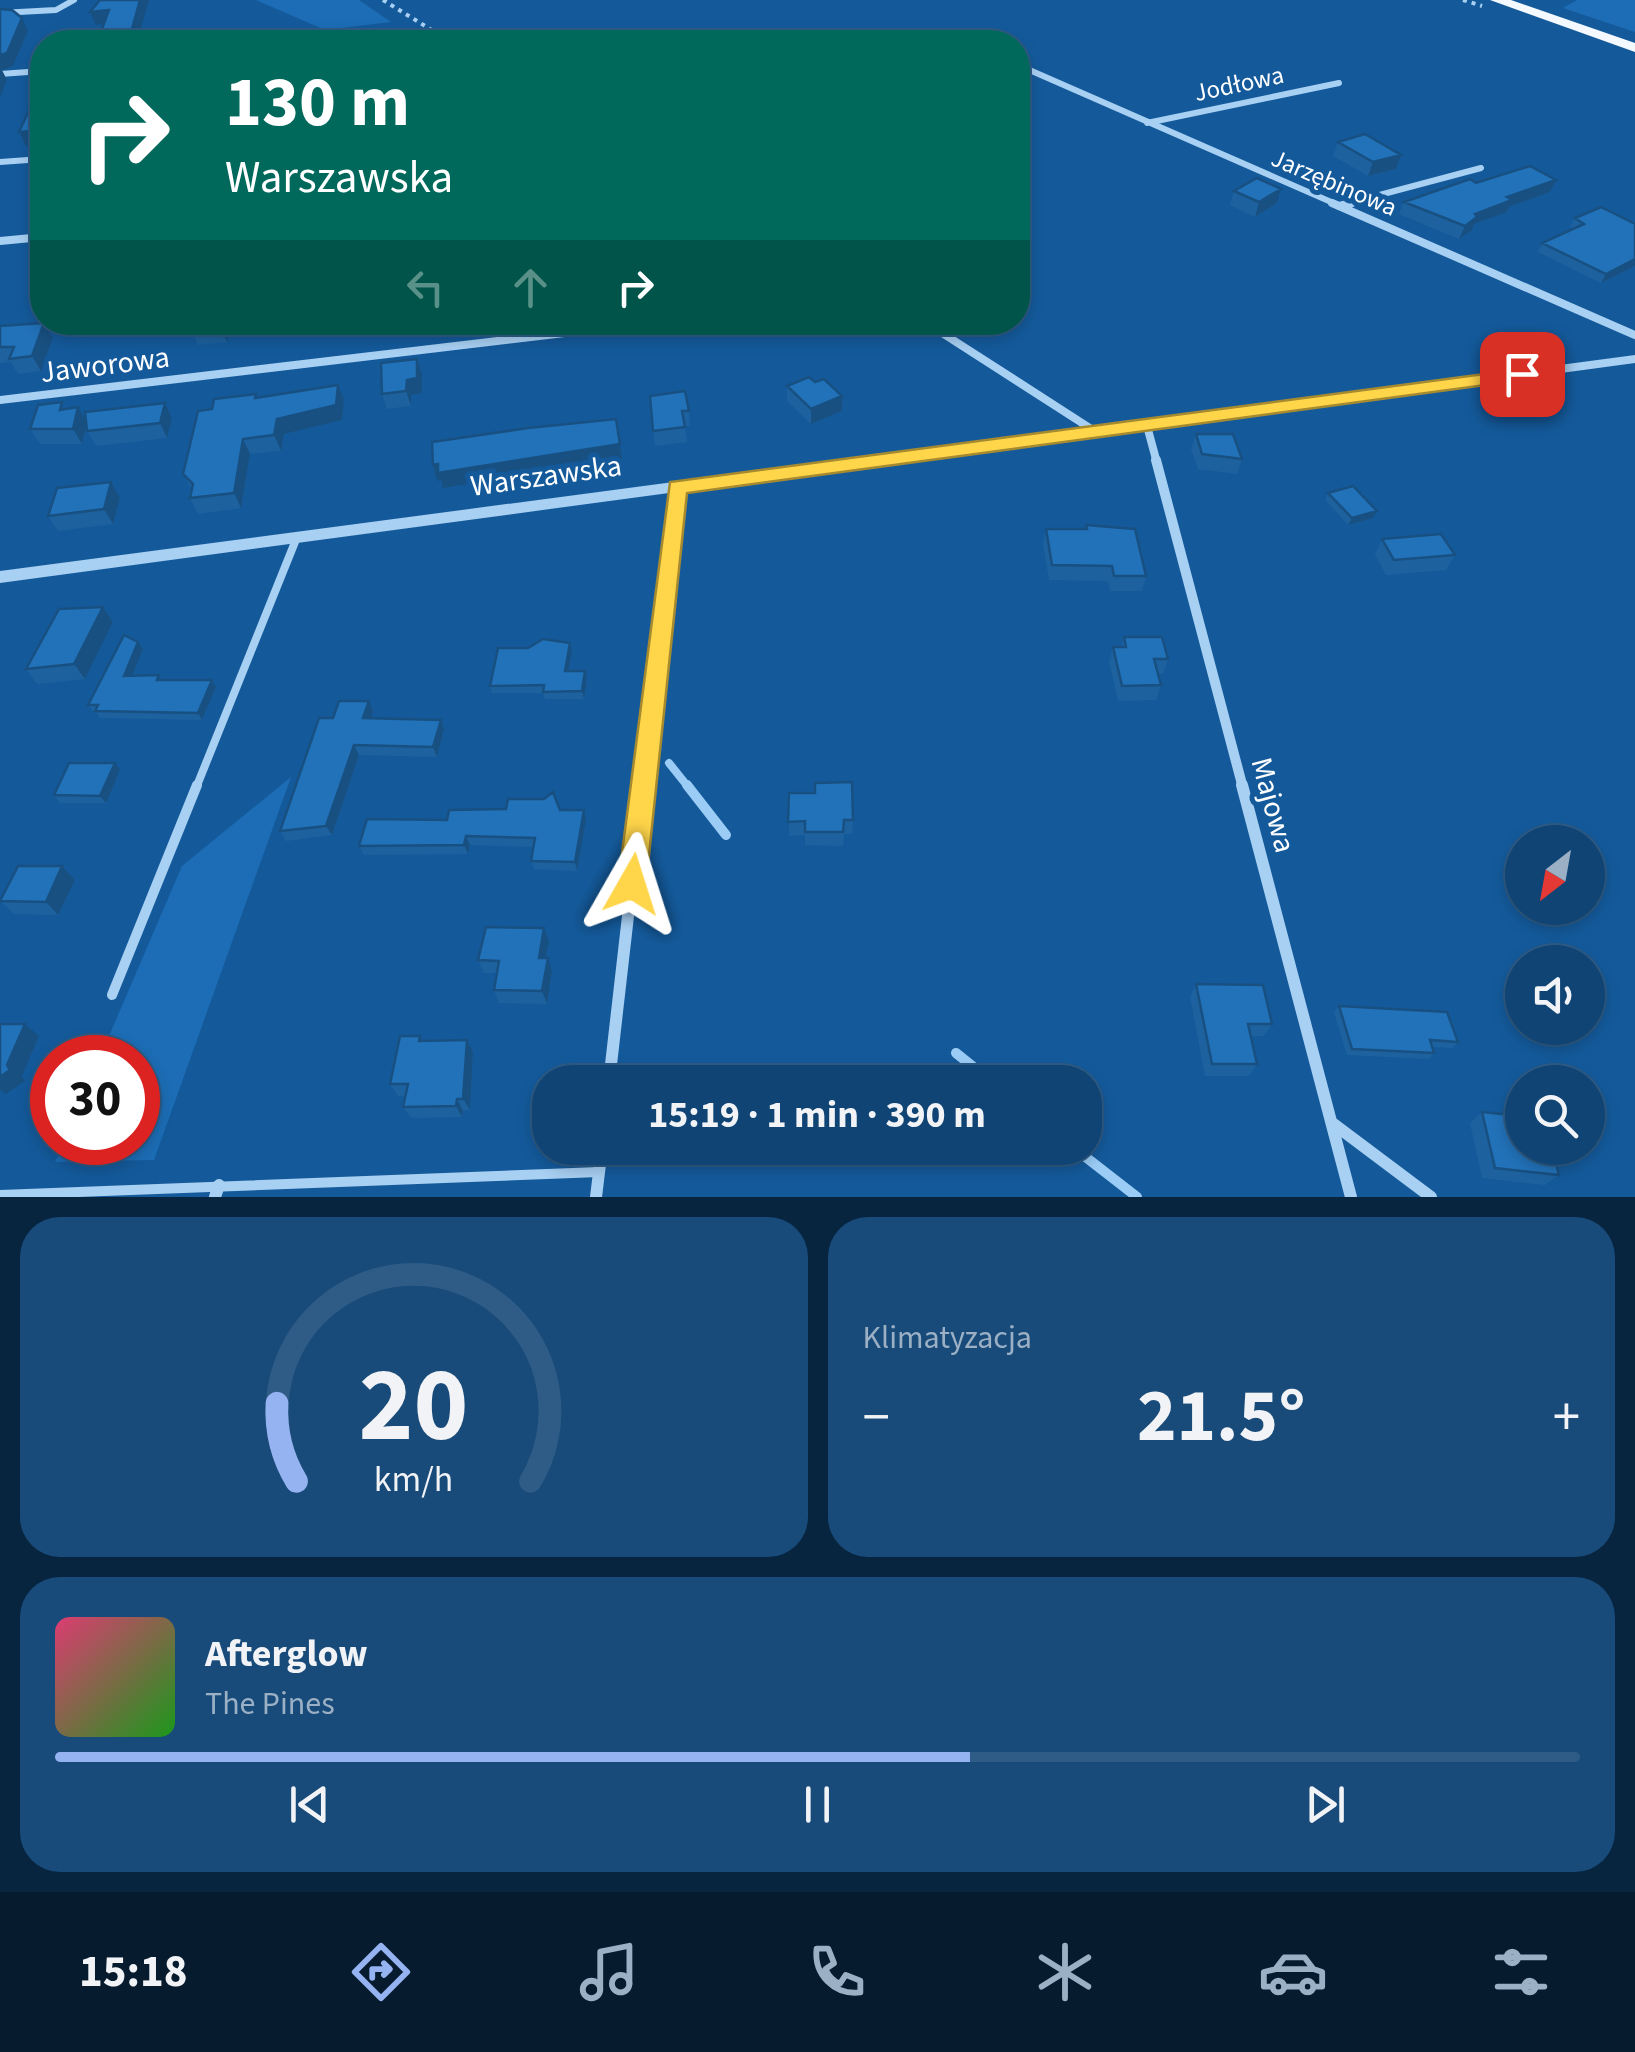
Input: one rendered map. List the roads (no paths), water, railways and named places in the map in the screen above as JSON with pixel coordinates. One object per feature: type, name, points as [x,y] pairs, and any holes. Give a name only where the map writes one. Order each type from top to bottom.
[{"type":"main road","points":[[1497,0],[1635,48]]},
{"type":"street","points":[[0,13],[56,10],[74,0]]},
{"type":"street","name":"Jarzębinowa","points":[[1030,70],[1635,334]]},
{"type":"street","points":[[0,74],[30,72]]},
{"type":"street","name":"Jodłowa","points":[[1146,123],[1339,83]]},
{"type":"street","points":[[0,162],[30,160]]},
{"type":"street","points":[[1338,206],[1480,168]]},
{"type":"street","points":[[0,241],[30,238]]},
{"type":"street","name":"Jaworowa","points":[[0,400],[540,335]]},
{"type":"street","points":[[945,335],[1096,432]]},
{"type":"street","name":"Warszawska","points":[[0,577],[1635,359]]},
{"type":"street","name":"Majowa","points":[[1147,426],[1351,1197]]},
{"type":"street","points":[[611,1065],[677,487]]},
{"type":"street","points":[[1330,1121],[1431,1197]]},
{"type":"street","points":[[596,1197],[600,1165]]},
{"type":"lane","points":[[112,995],[297,537]]},
{"type":"lane","points":[[0,1195],[217,1191],[599,1172]]},
{"type":"waterway","points":[[669,763],[689,788]]},
{"type":"waterway","points":[[687,785],[726,835]]},
{"type":"waterway","points":[[956,1053],[971,1065]]},
{"type":"waterway","points":[[1096,1165],[1137,1197]]}]
